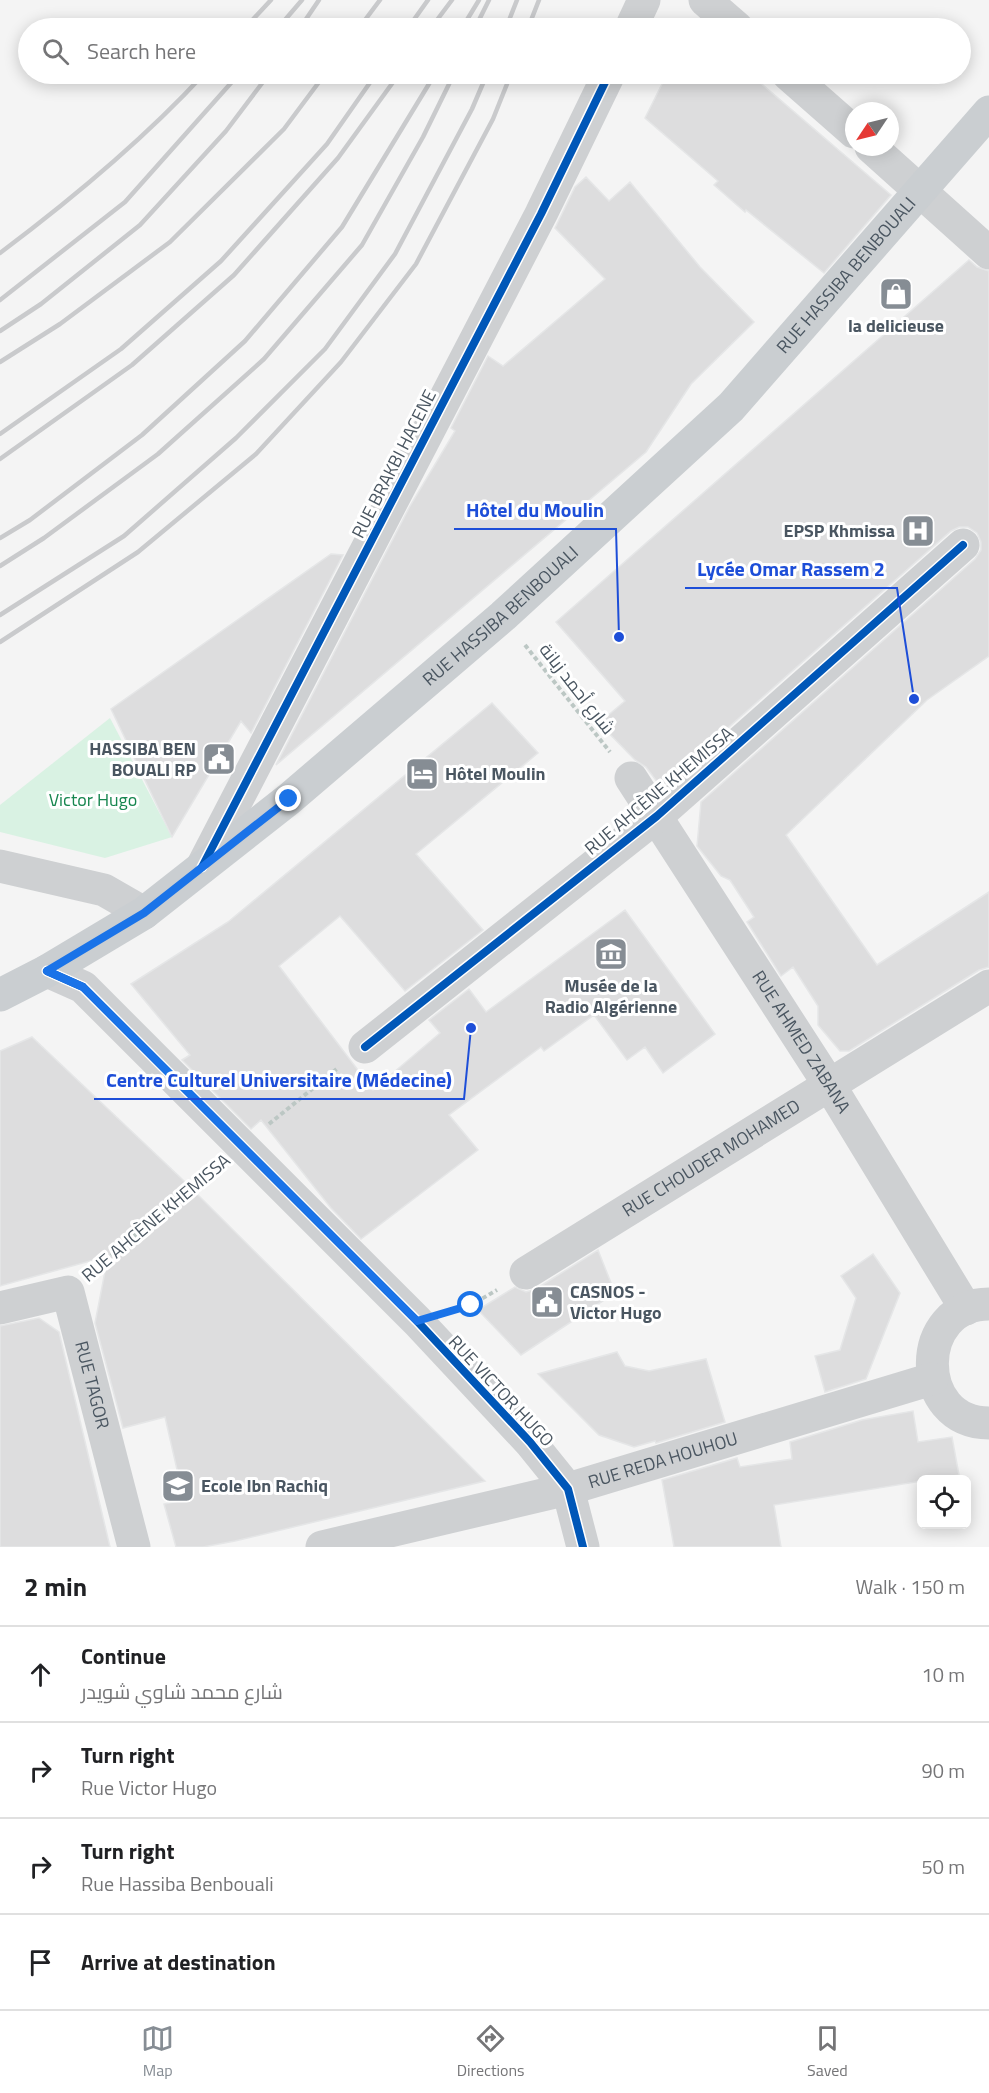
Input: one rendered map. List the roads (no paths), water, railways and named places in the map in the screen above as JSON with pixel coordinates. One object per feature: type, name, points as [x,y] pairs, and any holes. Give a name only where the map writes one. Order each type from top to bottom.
[{"type":"main road","name":"RUE HASSIBA BENBOUALI","points":[[0,994],[47,971],[144,913],[289,799],[503,616],[731,407],[989,112]]},
{"type":"street","points":[[636,18],[644,0]]},
{"type":"street","points":[[705,0],[726,18]]},
{"type":"street","name":"RUE BRAKBI HACENE","points":[[202,867],[541,214],[604,84]]},
{"type":"street","points":[[799,84],[845,124]]},
{"type":"street","points":[[881,156],[989,252]]},
{"type":"street","name":"RUE AHCÈNE KHEMISSA","points":[[365,1047],[657,816],[963,545]]},
{"type":"street","name":"RUE AHMED ZABANA","points":[[631,778],[830,1086],[977,1306]]},
{"type":"street","points":[[0,866],[105,890],[144,913]]},
{"type":"street","name":"RUE VICTOR HUGO","points":[[47,971],[83,987],[242,1145],[417,1321],[530,1442],[568,1489]]},
{"type":"street","name":"RUE CHOUDER MOHAMED","points":[[526,1273],[989,986]]},
{"type":"street","name":"RUE TAGOR","points":[[0,1308],[68,1292],[134,1547]]},
{"type":"street","points":[[977,1306],[948,1321],[936,1338],[931,1358],[933,1378],[940,1395],[952,1409],[967,1419],[989,1423]]},
{"type":"street","name":"RUE REDA HOUHOU","points":[[327,1546],[568,1489],[933,1378]]},
{"type":"street","points":[[568,1489],[583,1547]]},
{"type":"railway","points":[[254,18],[271,0]]},
{"type":"railway","points":[[287,18],[302,0]]},
{"type":"railway","points":[[307,18],[319,0]]},
{"type":"railway","points":[[366,18],[380,0]]},
{"type":"railway","points":[[415,18],[428,0]]},
{"type":"railway","points":[[438,18],[452,0]]},
{"type":"railway","points":[[468,18],[479,0]]},
{"type":"railway","points":[[480,18],[489,0]]},
{"type":"railway","points":[[510,18],[517,0]]},
{"type":"railway","points":[[532,18],[539,0]]},
{"type":"railway","points":[[0,253],[106,168],[194,84]]},
{"type":"railway","points":[[0,300],[125,202],[230,84]]},
{"type":"railway","points":[[0,331],[41,304],[140,225],[226,131],[261,84]]},
{"type":"railway","points":[[0,362],[60,324],[170,242],[284,129],[318,84]]},
{"type":"railway","points":[[0,434],[121,349],[221,261],[327,144],[369,84]]},
{"type":"railway","points":[[0,459],[132,365],[234,275],[338,158],[392,84]]},
{"type":"railway","points":[[0,538],[30,520],[142,435],[245,341],[342,227],[429,84]]},
{"type":"railway","points":[[0,566],[44,538],[158,454],[264,359],[362,245],[423,137],[449,84]]},
{"type":"railway","points":[[0,615],[124,536],[236,438],[325,349],[395,254],[472,109],[483,84]]},
{"type":"railway","points":[[0,642],[138,552],[256,454],[341,362],[416,264],[493,119],[507,84]]},
{"type":"place","name":"la delicieuse","points":[[896,294]]},
{"type":"place","name":"EPSP Khmissa","points":[[918,531]]},
{"type":"place","name":"Hôtel du Moulin","points":[[619,637]]},
{"type":"place","name":"Lycée Omar Rassem 2","points":[[914,699]]},
{"type":"place","name":"HASSIBA BEN BOUALI RP","points":[[219,759]]},
{"type":"place","name":"Hôtel Moulin","points":[[422,774]]},
{"type":"place","name":"Musée de la Radio Algérienne","points":[[611,954]]},
{"type":"place","name":"Centre Culturel Universitaire (Médecine)","points":[[471,1028]]},
{"type":"place","name":"CASNOS - Victor Hugo","points":[[547,1302]]},
{"type":"place","name":"Ecole Ibn Rachiq","points":[[178,1486]]},
{"type":"park label","name":"Victor Hugo","points":[[93,800]]}]
